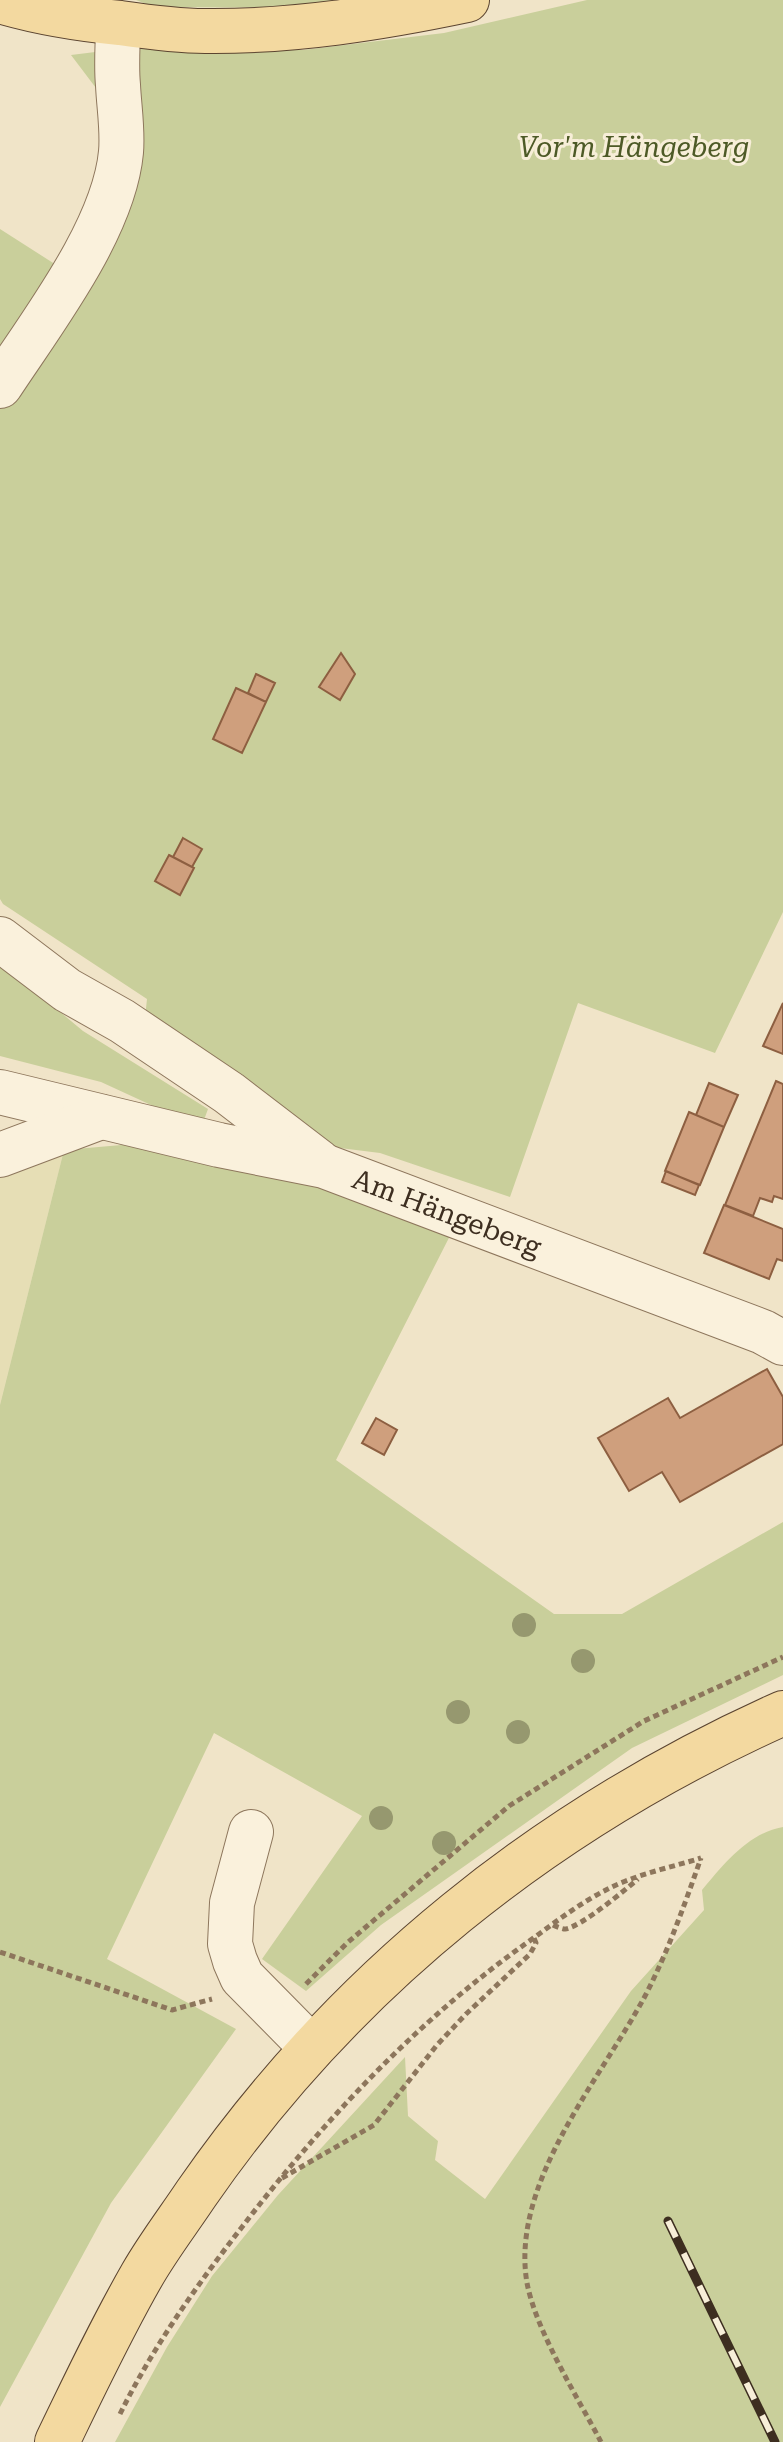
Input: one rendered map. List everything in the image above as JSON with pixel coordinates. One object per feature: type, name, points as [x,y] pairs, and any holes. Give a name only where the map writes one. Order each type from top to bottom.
[{"type":"main road","points":[[0,1],[35,11],[205,31],[301,27],[467,0]]},
{"type":"main road","points":[[57,2442],[143,2273],[214,2168],[274,2091],[375,1984],[442,1924],[550,1841],[687,1758],[783,1713]]},
{"type":"street","points":[[0,386],[80,260],[117,178],[122,124],[117,82],[118,23]]},
{"type":"street","points":[[0,939],[67,990],[122,1021],[229,1093],[324,1166]]},
{"type":"street","name":"Am Hängeberg","points":[[0,1092],[219,1145],[324,1166],[763,1332],[783,1343]]},
{"type":"street","points":[[0,1155],[101,1117]]},
{"type":"street","points":[[251,1832],[232,1903],[230,1944],[242,1977],[312,2048]]},
{"type":"path","points":[[278,2015],[347,1943],[509,1806],[644,1721],[783,1657]]},
{"type":"path","points":[[116,2420],[182,2309],[278,2180],[331,2119],[417,2033],[477,1980],[605,1890],[701,1858],[665,1956],[552,2157],[529,2212],[527,2284],[541,2326],[601,2442]]},
{"type":"path","points":[[552,1925],[563,1929],[572,1926],[610,1903],[641,1877]]},
{"type":"path","points":[[278,2180],[374,2125],[437,2045],[530,1954],[536,1943],[534,1938]]},
{"type":"path","points":[[0,1952],[172,2010],[216,1998]]},
{"type":"shaded area","points":[[64,1150],[0,1405],[0,1177]]},
{"type":"green space","points":[[136,0],[351,0],[318,8],[154,7]]},
{"type":"green space","name":"Vor'm Hängeberg","points":[[587,0],[783,0],[783,912],[715,1053],[578,1003],[510,1197],[380,1153],[332,1147],[145,1018],[147,999],[3,904],[0,899],[0,229],[61,268],[99,190],[104,137],[99,92],[71,55],[160,44],[303,50],[444,33]]},
{"type":"green space","points":[[0,962],[83,1031],[208,1109],[201,1128],[101,1082],[0,1056]]},
{"type":"green space","points":[[133,1144],[312,1173],[456,1224],[336,1460],[554,1614],[622,1614],[783,1522],[783,1675],[632,1748],[381,1925],[306,1991],[262,1959],[362,1816],[214,1733],[107,1959],[236,2029],[111,2203],[0,2407],[0,1405],[64,1150]]},
{"type":"green space","points":[[783,1827],[783,2442],[115,2442],[167,2347],[212,2276],[278,2195],[405,2057],[408,2116],[438,2141],[435,2160],[485,2199],[631,1991],[704,1910],[702,1890],[728,1860],[748,1843],[770,1830]]},
{"type":"building","points":[[341,653],[355,674],[340,700],[319,687]]},
{"type":"building","points":[[256,674],[275,683],[266,702],[248,693]]},
{"type":"building","points":[[236,688],[266,702],[242,753],[213,739]]},
{"type":"building","points":[[183,838],[202,849],[192,867],[173,857]]},
{"type":"building","points":[[169,855],[194,868],[180,895],[155,881]]},
{"type":"building","points":[[783,1003],[783,1054],[763,1046]]},
{"type":"building","points":[[776,1081],[783,1084],[783,1199],[774,1196],[772,1202],[760,1198],[753,1216],[725,1205]]},
{"type":"building","points":[[709,1083],[738,1095],[724,1127],[696,1115]]},
{"type":"building","points":[[689,1112],[724,1127],[700,1185],[665,1171]]},
{"type":"building","points":[[666,1171],[699,1185],[695,1195],[662,1182]]},
{"type":"building","points":[[724,1205],[783,1229],[783,1261],[777,1259],[769,1279],[704,1253]]},
{"type":"building","points":[[767,1369],[783,1397],[783,1444],[680,1502],[662,1472],[629,1491],[598,1438],[668,1398],[680,1418]]},
{"type":"building","points":[[376,1418],[397,1430],[384,1455],[362,1443]]},
{"type":"railway","points":[[668,2221],[775,2442]]}]
